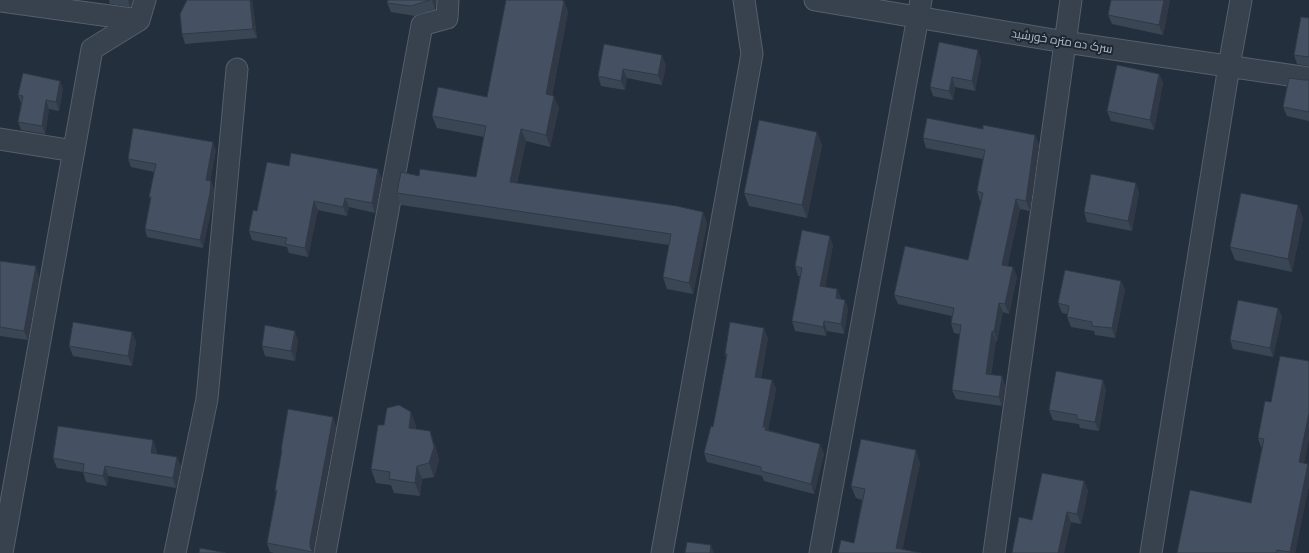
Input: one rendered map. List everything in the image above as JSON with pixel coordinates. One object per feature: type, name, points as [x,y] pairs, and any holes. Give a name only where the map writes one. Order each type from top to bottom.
[{"type":"street","points":[[2,553],[92,48],[138,20],[145,0]]},
{"type":"street","points":[[325,553],[422,25],[447,18],[448,0]]},
{"type":"street","points":[[662,553],[752,54],[744,0]]},
{"type":"street","name":"سرک ده متره خورشید","points":[[815,0],[919,8],[1065,42],[1309,78]]},
{"type":"street","points":[[994,553],[1071,0]]},
{"type":"street","points":[[1151,553],[1229,66],[1241,0]]},
{"type":"street","points":[[0,1],[138,20]]},
{"type":"street","points":[[820,553],[919,8]]},
{"type":"street","points":[[175,553],[207,399],[237,69]]},
{"type":"street","points":[[0,139],[74,151]]},
{"type":"building","points":[[187,0],[250,0],[253,29],[182,34],[180,14]]},
{"type":"building","points":[[388,0],[430,0],[411,6],[387,3]]},
{"type":"building","points":[[506,0],[564,1],[546,94],[554,96],[546,135],[521,129],[510,182],[677,206],[703,212],[689,283],[663,277],[671,234],[397,193],[401,172],[419,176],[420,169],[476,177],[486,126],[432,116],[438,87],[487,97]]},
{"type":"building","points":[[1111,0],[1164,0],[1159,25],[1108,15]]},
{"type":"building","points":[[1301,17],[1309,18],[1309,57],[1294,55]]},
{"type":"building","points":[[939,42],[978,50],[972,81],[952,77],[949,91],[930,87]]},
{"type":"building","points":[[604,44],[662,55],[658,75],[623,69],[621,81],[598,76]]},
{"type":"building","points":[[1117,65],[1159,74],[1150,120],[1107,111]]},
{"type":"building","points":[[23,73],[60,81],[56,102],[46,100],[42,126],[18,122],[23,96],[18,95]]},
{"type":"building","points":[[1289,78],[1309,80],[1309,112],[1283,107]]},
{"type":"building","points":[[927,118],[983,129],[983,125],[1035,135],[1026,201],[1016,199],[1002,265],[1013,267],[1005,304],[999,303],[994,332],[992,331],[986,374],[1002,376],[999,397],[952,390],[961,325],[951,323],[954,308],[894,295],[905,246],[968,260],[983,193],[977,191],[985,150],[923,138]]},
{"type":"building","points":[[759,120],[817,132],[802,205],[744,193]]},
{"type":"building","points":[[133,128],[213,142],[206,180],[211,181],[210,193],[200,240],[145,229],[151,197],[149,197],[156,164],[128,159]]},
{"type":"building","points":[[291,153],[378,169],[372,203],[345,198],[343,207],[314,201],[305,248],[285,244],[287,238],[249,231],[253,210],[257,211],[267,162],[289,166]]},
{"type":"building","points":[[1091,174],[1136,183],[1128,221],[1084,212]]},
{"type":"building","points":[[1241,193],[1298,205],[1288,259],[1230,247]]},
{"type":"building","points":[[802,230],[830,236],[820,286],[837,289],[836,298],[845,300],[841,324],[824,321],[823,327],[792,321],[802,268],[795,266]]},
{"type":"building","points":[[0,261],[36,266],[24,331],[0,327]]},
{"type":"building","points":[[1065,270],[1121,281],[1112,328],[1092,326],[1092,322],[1067,317],[1069,306],[1058,303]]},
{"type":"building","points":[[1238,300],[1278,308],[1270,348],[1230,340]]},
{"type":"building","points":[[73,322],[132,332],[128,356],[69,346]]},
{"type":"building","points":[[730,322],[764,328],[755,377],[772,380],[763,427],[766,427],[765,430],[820,444],[811,484],[761,471],[761,467],[704,453],[711,426],[713,427],[727,354],[725,354]]},
{"type":"building","points":[[265,325],[295,331],[291,351],[262,346]]},
{"type":"building","points":[[1280,356],[1309,361],[1309,413],[1299,462],[1308,464],[1290,552],[1277,550],[1276,553],[1177,553],[1190,490],[1251,503],[1264,439],[1258,438],[1265,401],[1271,402]]},
{"type":"building","points":[[1056,371],[1103,380],[1095,422],[1077,419],[1077,415],[1049,410]]},
{"type":"building","points":[[399,405],[411,412],[409,428],[430,431],[434,447],[429,463],[417,466],[415,483],[389,479],[390,472],[371,469],[378,425],[384,425],[387,408]]},
{"type":"building","points":[[288,409],[333,417],[310,541],[310,547],[313,552],[267,543],[277,490],[275,490]]},
{"type":"building","points":[[58,426],[153,440],[151,453],[177,457],[173,478],[105,466],[103,476],[83,472],[84,464],[53,458]]},
{"type":"building","points":[[861,439],[916,450],[896,548],[921,553],[838,553],[841,540],[854,543],[865,489],[851,486]]},
{"type":"building","points":[[1042,473],[1084,481],[1077,514],[1067,512],[1058,553],[1012,553],[1019,517],[1032,520]]},
{"type":"building","points":[[687,542],[711,545],[710,553],[685,553]]},
{"type":"building","points":[[200,548],[226,553],[199,553]]}]
